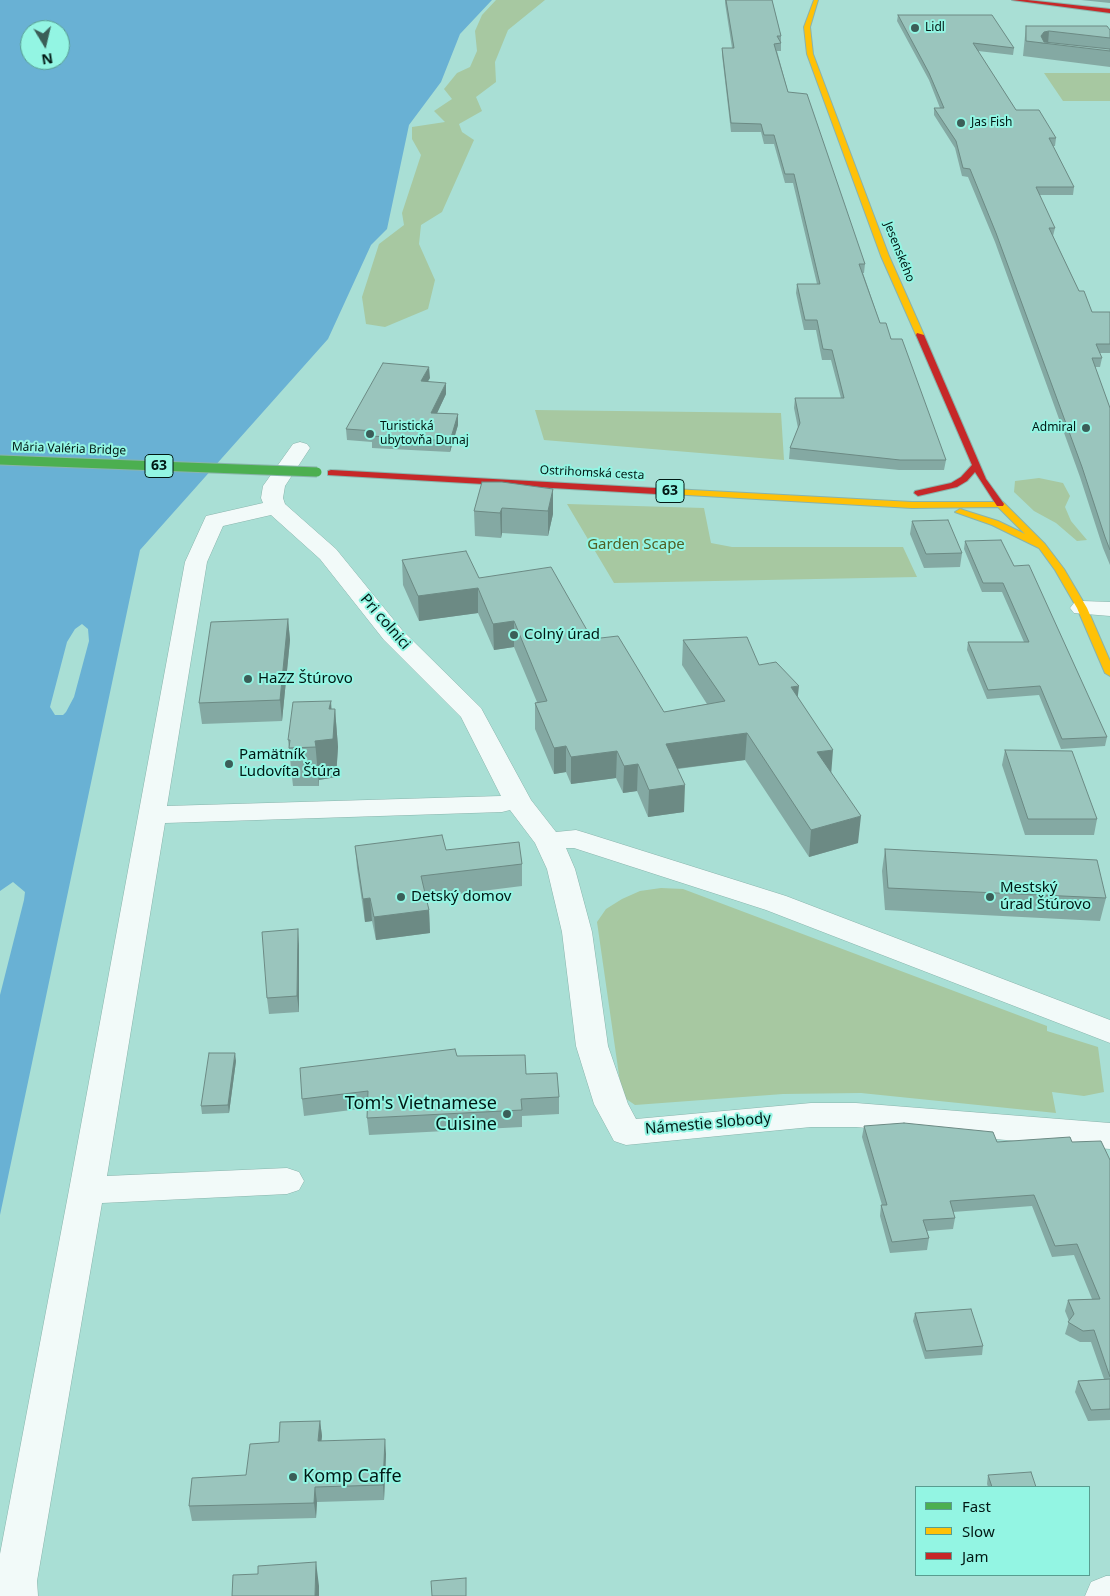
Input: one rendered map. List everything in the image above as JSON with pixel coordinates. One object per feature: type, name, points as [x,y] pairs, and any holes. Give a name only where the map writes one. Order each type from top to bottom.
[{"type":"main road","name":"Jesenského","points":[[816,0],[807,27],[809,46],[884,256],[982,479],[1000,504],[1042,546],[1059,568],[1082,608],[1110,673]]},
{"type":"main road","points":[[1014,0],[1110,11]]},
{"type":"main road","name":"Mária Valéria Bridge","points":[[0,460],[331,473]]},
{"type":"main road","points":[[908,497],[954,485],[964,478],[976,465]]},
{"type":"main road","name":"63","points":[[331,473],[433,467]]},
{"type":"main road","name":"Ostrihomská cesta","points":[[331,473],[908,497]]},
{"type":"main road","points":[[908,497],[979,516],[1042,546]]},
{"type":"main road","name":"63","points":[[908,497],[967,504],[1000,504]]},
{"type":"street","points":[[17,1596],[16,1581],[87,1190],[196,562],[214,521],[275,507],[272,498],[274,486],[300,448]]},
{"type":"street","name":"Pri colnici","points":[[275,507],[328,554],[393,635],[472,713],[486,736],[502,773],[511,803]]},
{"type":"street","points":[[1082,608],[1110,609]]},
{"type":"street","points":[[152,815],[511,803]]},
{"type":"street","name":"Námestie slobody","points":[[511,803],[548,841],[561,869],[577,932],[592,1046],[598,1070],[611,1104],[626,1132],[811,1116],[856,1115],[1110,1136]]},
{"type":"street","points":[[548,841],[576,839],[776,903],[1110,1032]]},
{"type":"street","points":[[87,1190],[287,1181]]},
{"type":"green space","points":[[496,0],[545,0],[508,30],[495,62],[496,82],[476,97],[482,111],[459,124],[462,132],[474,140],[442,212],[421,225],[419,244],[435,280],[428,309],[385,327],[366,324],[362,297],[379,244],[404,225],[402,213],[421,155],[412,139],[412,127],[445,122],[434,111],[452,99],[444,89],[457,73],[470,67],[477,51],[475,31],[482,15]]},
{"type":"green space","points":[[1044,73],[1110,73],[1110,101],[1063,101]]},
{"type":"green space","points":[[535,410],[781,413],[784,460],[544,440]]},
{"type":"green space","points":[[1039,478],[1063,483],[1070,496],[1065,507],[1071,521],[1087,540],[1077,541],[1056,523],[1034,511],[1014,492],[1015,481]]},
{"type":"green space","name":"Garden Scape","points":[[567,504],[704,508],[711,543],[732,547],[903,547],[917,577],[614,583]]},
{"type":"green space","points":[[661,888],[683,889],[1047,1026],[1047,1031],[1098,1047],[1104,1092],[1084,1096],[1052,1092],[1056,1113],[861,1093],[783,1094],[635,1105],[622,1096],[597,922],[606,909],[622,899],[640,891]]},
{"type":"water","points":[[0,0],[492,0],[460,34],[441,82],[409,125],[387,229],[371,245],[328,339],[140,550],[0,1215]]},
{"type":"pier","points":[[82,624],[88,629],[89,641],[74,697],[63,715],[55,715],[50,707],[67,642],[75,629]]},
{"type":"pier","points":[[13,882],[25,892],[0,995],[0,891]]},
{"type":"building","points":[[726,0],[772,0],[781,36],[777,36],[781,43],[774,44],[788,92],[807,94],[865,264],[859,264],[880,323],[886,323],[891,339],[902,339],[946,460],[900,460],[790,448],[800,423],[795,398],[844,398],[832,350],[823,349],[817,320],[805,320],[797,284],[820,284],[794,174],[785,174],[774,135],[764,135],[761,124],[731,123],[722,48],[734,48]]},
{"type":"building","points":[[898,15],[992,15],[1014,48],[973,43],[1016,110],[1039,110],[1056,138],[1049,138],[1074,187],[1036,187],[1055,228],[1049,228],[1079,291],[1084,291],[1092,312],[1110,312],[1110,344],[1096,344],[1102,358],[1092,358],[1110,408],[1110,550],[1082,467],[996,233],[970,169],[963,168],[956,141],[934,108],[944,108],[929,73]]},
{"type":"building","points":[[1026,26],[1107,26],[1110,30],[1110,38],[1049,31],[1044,32],[1041,36],[1044,42],[1110,49],[1110,51],[1026,41]]},
{"type":"building","points":[[383,363],[429,367],[421,381],[446,383],[431,413],[458,414],[450,441],[371,436],[374,431],[346,429]]},
{"type":"building","points":[[482,482],[502,482],[553,489],[548,511],[502,508],[500,513],[474,511]]},
{"type":"building","points":[[948,520],[962,553],[926,554],[912,521]]},
{"type":"building","points":[[1001,540],[1014,566],[1029,565],[1107,737],[1062,739],[1040,686],[988,690],[968,642],[1029,642],[1003,583],[983,583],[965,541]]},
{"type":"building","points":[[466,551],[479,578],[551,567],[592,639],[618,636],[664,712],[725,701],[683,640],[747,637],[759,665],[776,662],[799,686],[791,687],[833,750],[817,752],[861,816],[811,830],[747,733],[666,744],[685,785],[649,790],[638,764],[624,766],[617,751],[571,757],[566,746],[554,748],[535,703],[547,701],[514,621],[493,624],[478,588],[418,596],[402,560]]},
{"type":"building","points":[[288,619],[280,700],[199,703],[211,622]]},
{"type":"building","points":[[331,701],[329,709],[335,709],[333,739],[315,741],[316,747],[289,748],[290,740],[288,740],[293,702]]},
{"type":"building","points":[[1005,750],[1072,751],[1097,819],[1028,819]]},
{"type":"building","points":[[442,835],[446,850],[519,842],[522,864],[421,876],[429,910],[374,917],[370,898],[363,899],[355,846]]},
{"type":"building","points":[[885,849],[1097,860],[1106,898],[888,888]]},
{"type":"building","points":[[298,929],[297,996],[267,998],[262,932]]},
{"type":"building","points":[[455,1049],[457,1056],[525,1055],[526,1074],[557,1073],[559,1097],[521,1099],[522,1110],[367,1118],[368,1091],[302,1099],[300,1068]]},
{"type":"building","points":[[209,1053],[235,1053],[228,1105],[201,1106]]},
{"type":"building","points":[[904,1123],[993,1132],[997,1142],[1070,1137],[1072,1142],[1101,1141],[1110,1160],[1110,1377],[1094,1330],[1083,1331],[1068,1322],[1074,1314],[1068,1300],[1100,1299],[1077,1244],[1055,1246],[1034,1195],[950,1201],[955,1218],[923,1220],[929,1238],[892,1242],[881,1205],[887,1205],[864,1126]]},
{"type":"building","points":[[971,1309],[983,1346],[926,1351],[915,1313]]},
{"type":"building","points":[[1110,1379],[1110,1409],[1091,1410],[1078,1381]]},
{"type":"building","points":[[320,1421],[318,1441],[385,1439],[383,1485],[315,1487],[314,1503],[189,1506],[192,1478],[246,1475],[250,1444],[279,1442],[280,1422]]},
{"type":"building","points":[[1031,1472],[1036,1486],[992,1486],[988,1475]]},
{"type":"building","points":[[316,1562],[315,1596],[232,1596],[233,1575],[258,1574],[258,1566]]},
{"type":"building","points":[[466,1578],[466,1596],[432,1596],[431,1581]]},
{"type":"traffic: slow","points":[[816,0],[807,27],[810,54],[885,256],[920,335]]},
{"type":"traffic: slow","points":[[673,492],[912,505],[1000,504]]},
{"type":"traffic: slow","points":[[1000,504],[1042,546],[1059,569],[1082,608],[1110,673]]},
{"type":"traffic: slow","points":[[960,512],[995,523],[1042,546]]},
{"type":"traffic: jam","points":[[1014,0],[1110,11]]},
{"type":"traffic: jam","points":[[920,335],[982,479],[1000,504]]},
{"type":"traffic: jam","points":[[918,493],[954,485],[964,479],[976,465]]},
{"type":"traffic: jam","points":[[331,473],[673,492]]},
{"type":"traffic: fast","points":[[0,460],[317,472]]},
{"type":"place","name":"Lidl","points":[[915,28]]},
{"type":"place","name":"Jas Fish","points":[[961,123]]},
{"type":"place","name":"Admiral","points":[[1086,428]]},
{"type":"place","name":"Turistická ubytovňa Dunaj","points":[[370,434]]},
{"type":"place","name":"Colný úrad","points":[[514,635]]},
{"type":"place","name":"HaZZ Štúrovo","points":[[248,679]]},
{"type":"place","name":"Pamätník Ľudovíta Štúra","points":[[229,764]]},
{"type":"place","name":"Detský domov","points":[[401,897]]},
{"type":"place","name":"Mestský úrad Štúrovo","points":[[990,897]]},
{"type":"place","name":"Tom's Vietnamese Cuisine","points":[[507,1114]]},
{"type":"place","name":"Komp Caffe","points":[[293,1477]]}]
